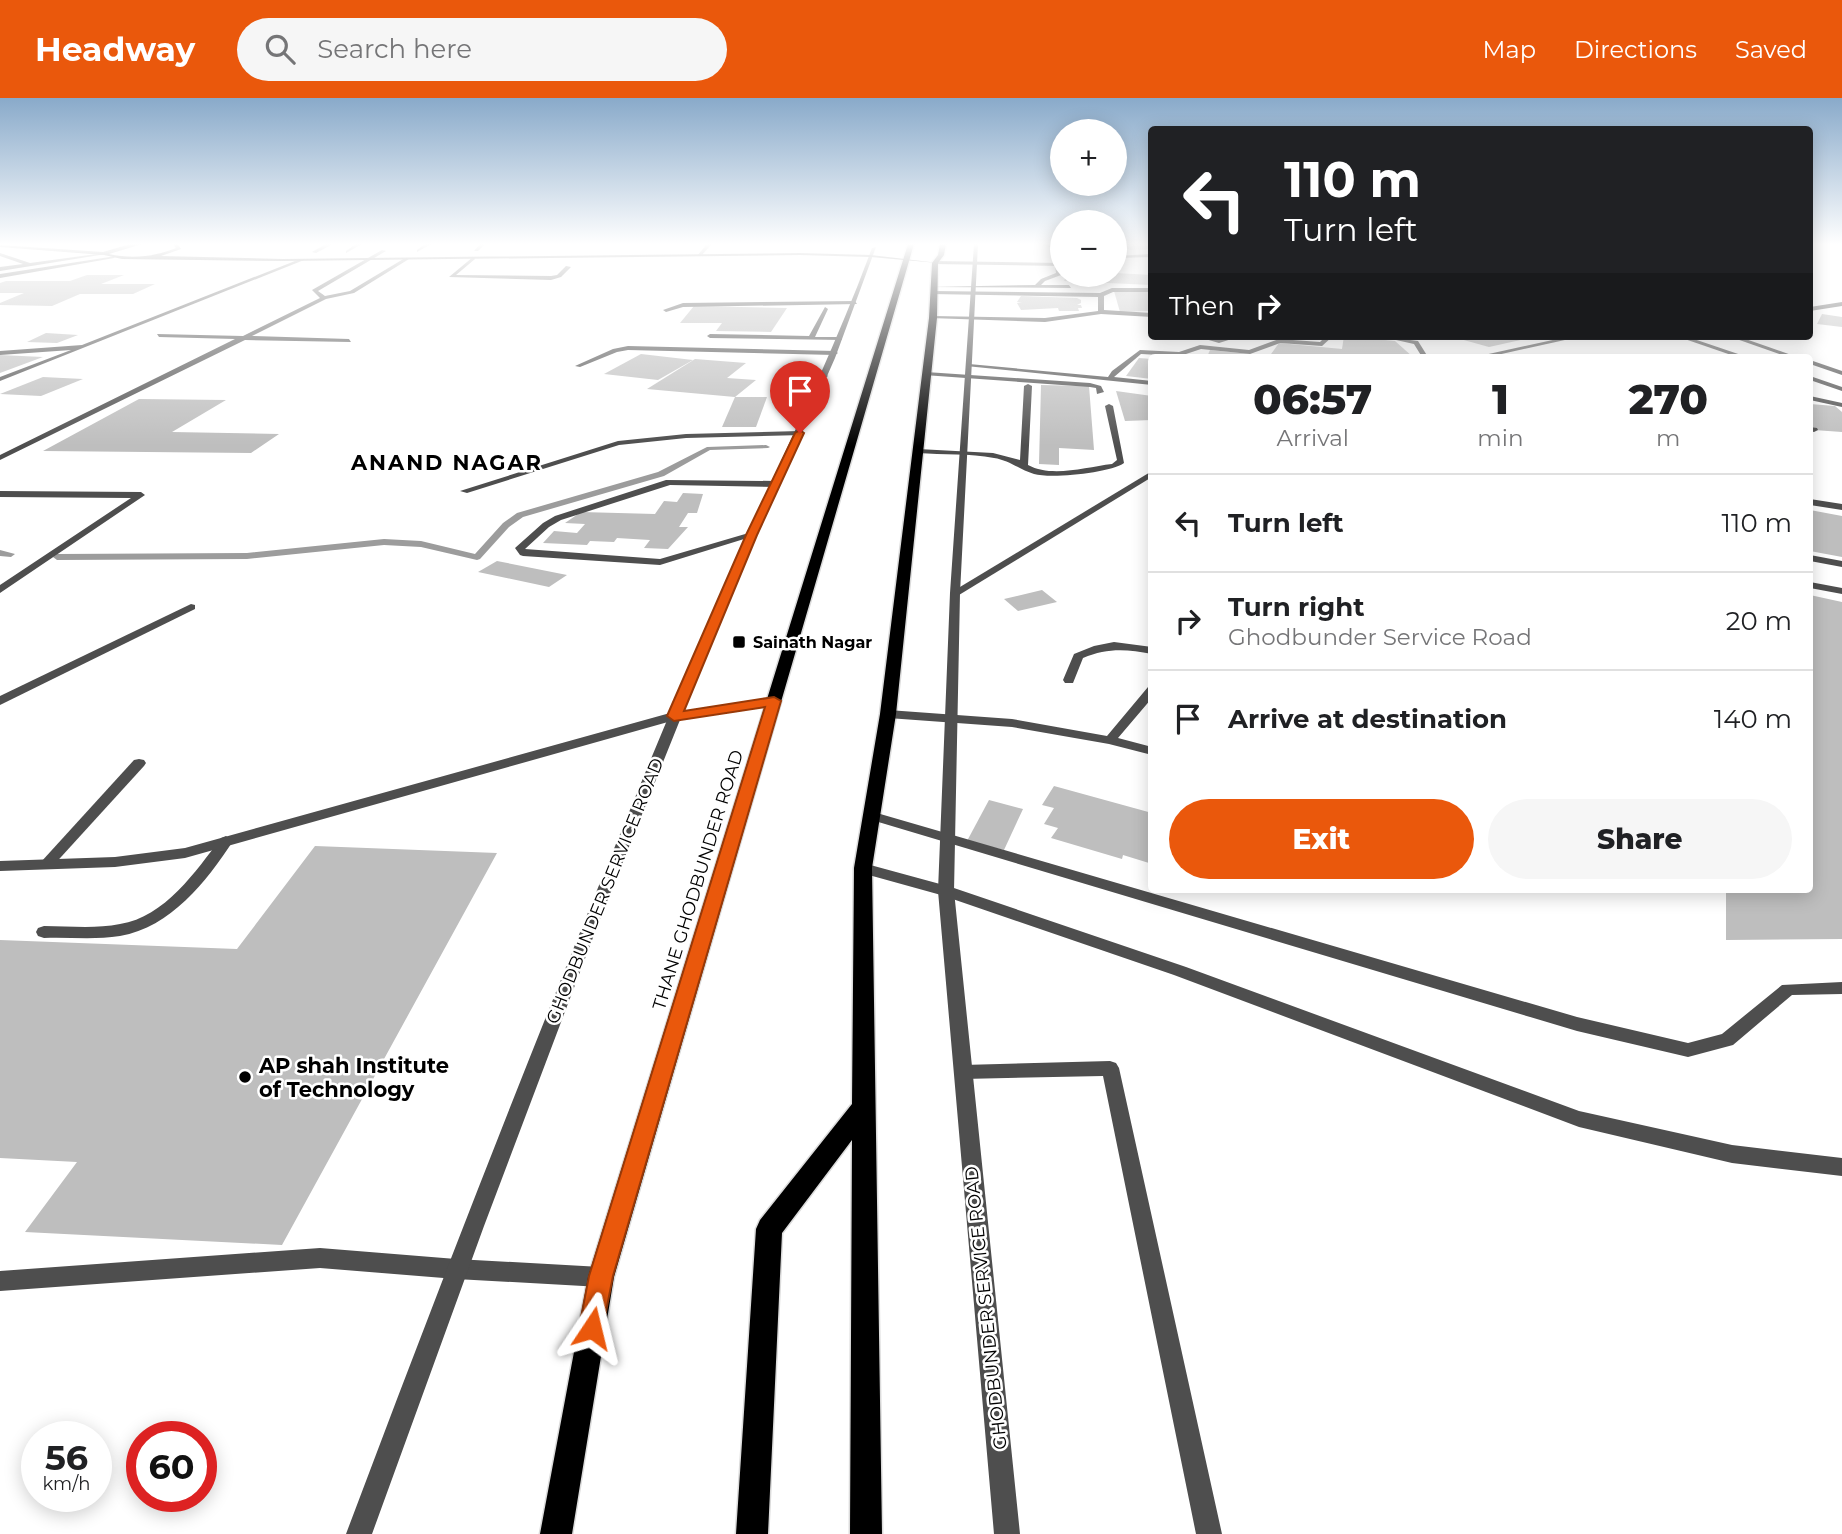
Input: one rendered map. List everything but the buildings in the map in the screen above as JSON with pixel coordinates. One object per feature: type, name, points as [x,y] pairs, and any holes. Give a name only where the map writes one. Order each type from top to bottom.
[{"type":"main road","name":"THANE GHODBUNDER ROAD","points":[[556,1534],[601,1276],[774,701],[905,311]]},
{"type":"main road","points":[[866,1534],[863,868],[888,715],[933,311]]},
{"type":"main road","points":[[751,1534],[769,1228],[864,1105]]},
{"type":"street","points":[[0,379],[174,311]]},
{"type":"street","points":[[0,457],[297,311]]},
{"type":"street","points":[[811,338],[824,311]]},
{"type":"street","name":"GHODBUNDER SERVICE ROAD","points":[[359,1534],[456,1269],[674,716],[852,311]]},
{"type":"street","name":"GHODBUNDER SERVICE ROAD","points":[[972,311],[950,718],[946,891],[1007,1534]]},
{"type":"street","points":[[1006,320],[1007,311]]},
{"type":"street","points":[[933,318],[1045,320],[1101,312],[1148,315]]},
{"type":"street","points":[[159,335],[349,341]]},
{"type":"street","points":[[710,336],[840,339]]},
{"type":"street","points":[[1111,377],[1140,352],[1180,354],[1200,347],[1251,352],[1279,341],[1322,344],[1326,340]]},
{"type":"street","points":[[1404,340],[1416,342],[1423,354]]},
{"type":"street","points":[[1493,354],[1561,340]]},
{"type":"street","points":[[1691,340],[1735,354]]},
{"type":"street","points":[[1743,340],[1785,354]]},
{"type":"street","points":[[0,353],[83,347]]},
{"type":"street","points":[[578,366],[615,350],[628,348],[835,353]]},
{"type":"street","points":[[1813,363],[1842,373]]},
{"type":"street","points":[[969,370],[1090,385],[1099,387],[1100,393]]},
{"type":"street","points":[[926,374],[969,370],[1111,377],[1148,382]]},
{"type":"street","points":[[783,374],[825,376]]},
{"type":"street","points":[[1813,379],[1842,388]]},
{"type":"street","points":[[1024,466],[1028,386]]},
{"type":"street","points":[[1813,399],[1842,405]]},
{"type":"street","points":[[918,452],[993,455],[1035,472],[1048,474],[1114,466],[1121,461],[1108,406]]},
{"type":"street","points":[[464,491],[618,443],[686,436],[800,433]]},
{"type":"street","points":[[956,593],[1148,475]]},
{"type":"street","points":[[752,535],[660,562],[523,553],[520,548],[545,525],[558,518],[668,482],[777,484]]},
{"type":"street","points":[[0,494],[141,495],[0,590]]},
{"type":"street","points":[[1813,502],[1842,507]]},
{"type":"street","points":[[1813,559],[1842,564]]},
{"type":"street","points":[[1813,586],[1842,591]]},
{"type":"street","points":[[0,701],[191,607]]},
{"type":"street","points":[[1069,680],[1078,656],[1098,647],[1119,644],[1148,650]]},
{"type":"street","points":[[1110,740],[1148,695]]},
{"type":"street","points":[[0,866],[115,862],[186,853],[674,716],[774,701]]},
{"type":"street","points":[[888,715],[1012,723],[1110,740],[1148,750]]},
{"type":"street","points":[[46,864],[139,763]]},
{"type":"street","points":[[870,815],[1577,1024],[1688,1050],[1727,1040],[1788,989],[1842,988]]},
{"type":"street","points":[[44,932],[121,930],[148,922],[180,898],[226,841]]},
{"type":"street","points":[[863,868],[946,891],[1180,971],[1579,1119],[1731,1154],[1842,1167]]},
{"type":"street","points":[[963,1072],[1111,1068],[1209,1534]]},
{"type":"street","points":[[0,1281],[320,1258],[456,1269],[601,1276]]},
{"type":"waterway","points":[[57,557],[247,556],[384,542],[421,544],[477,557],[506,525],[520,515],[661,474],[709,448],[766,447]]},
{"type":"waterway","points":[[0,553],[11,554]]},
{"type":"place","name":"Sainath Nagar","points":[[739,642]]},
{"type":"place","name":"AP shah Institute of Technology","points":[[245,1077]]},
{"type":"district","name":"ANAND NAGAR","points":[[447,462]]},
{"type":"route","points":[[592,1328],[601,1276],[774,701],[674,716],[752,535],[800,433]]}]
